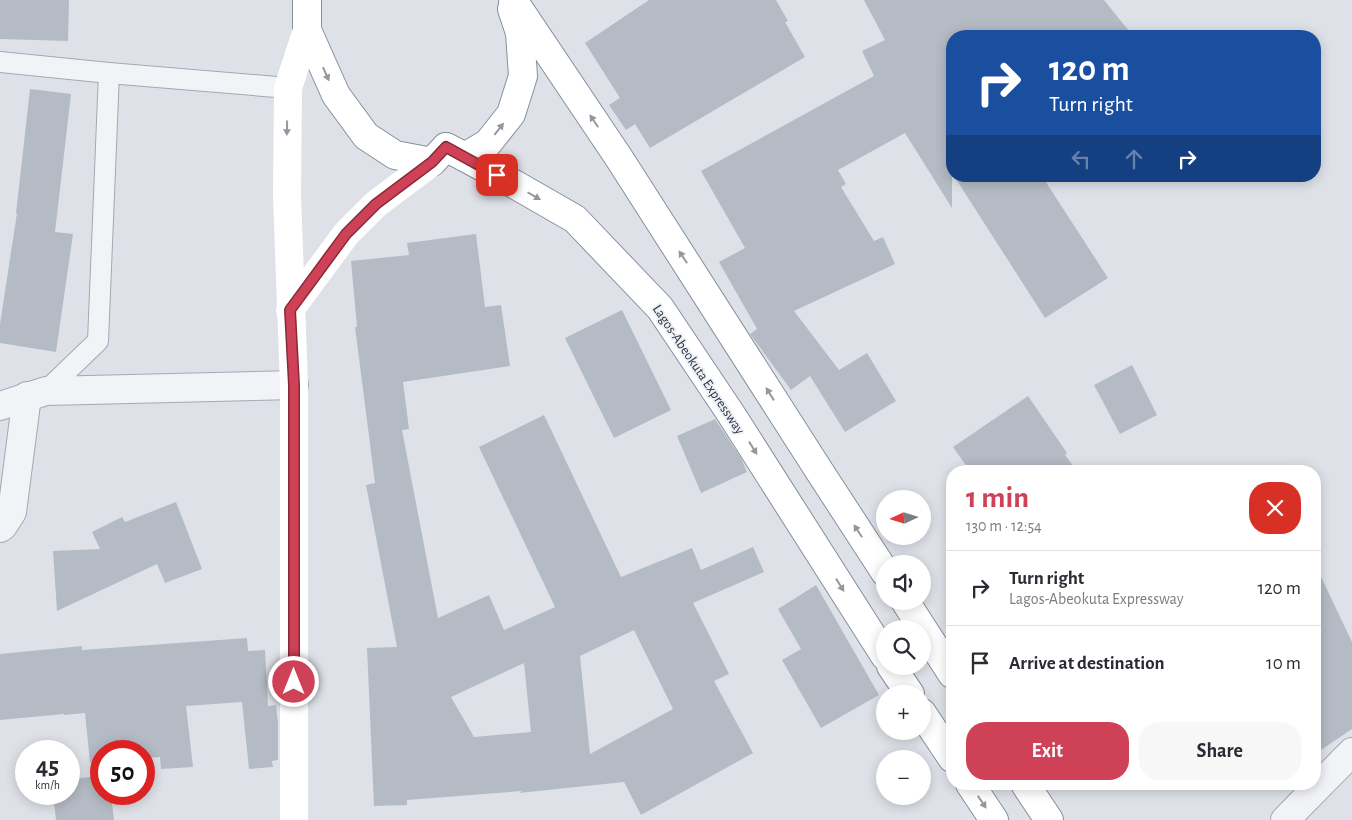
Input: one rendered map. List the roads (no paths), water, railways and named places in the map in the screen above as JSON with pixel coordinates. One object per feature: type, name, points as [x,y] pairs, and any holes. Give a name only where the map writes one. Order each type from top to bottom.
[{"type":"main road","points":[[294,820],[294,385],[287,196],[288,88],[307,30],[307,0]]},
{"type":"main road","points":[[307,30],[336,95],[366,136],[395,156],[439,155],[464,157],[488,143],[511,114],[523,76],[520,33],[512,0]]},
{"type":"main road","points":[[512,0],[619,158],[876,558]]},
{"type":"main road","points":[[290,310],[346,234],[376,204],[439,155]]},
{"type":"main road","name":"Lagos-Abeokuta Expressway","points":[[439,155],[514,184],[575,219],[660,308],[731,414],[876,642]]},
{"type":"main road","points":[[910,610],[946,665]]},
{"type":"main road","points":[[931,726],[946,749]]},
{"type":"main road","points":[[974,790],[994,820]]},
{"type":"main road","points":[[1029,790],[1049,820]]},
{"type":"street","points":[[0,406],[37,394],[294,385]]},
{"type":"street","points":[[0,528],[12,512],[37,394]]},
{"type":"street","points":[[1321,783],[1352,752]]},
{"type":"street","points":[[1285,820],[1315,790]]},
{"type":"lane","points":[[0,62],[288,88]]},
{"type":"lane","points":[[37,394],[98,341],[109,73]]}]
